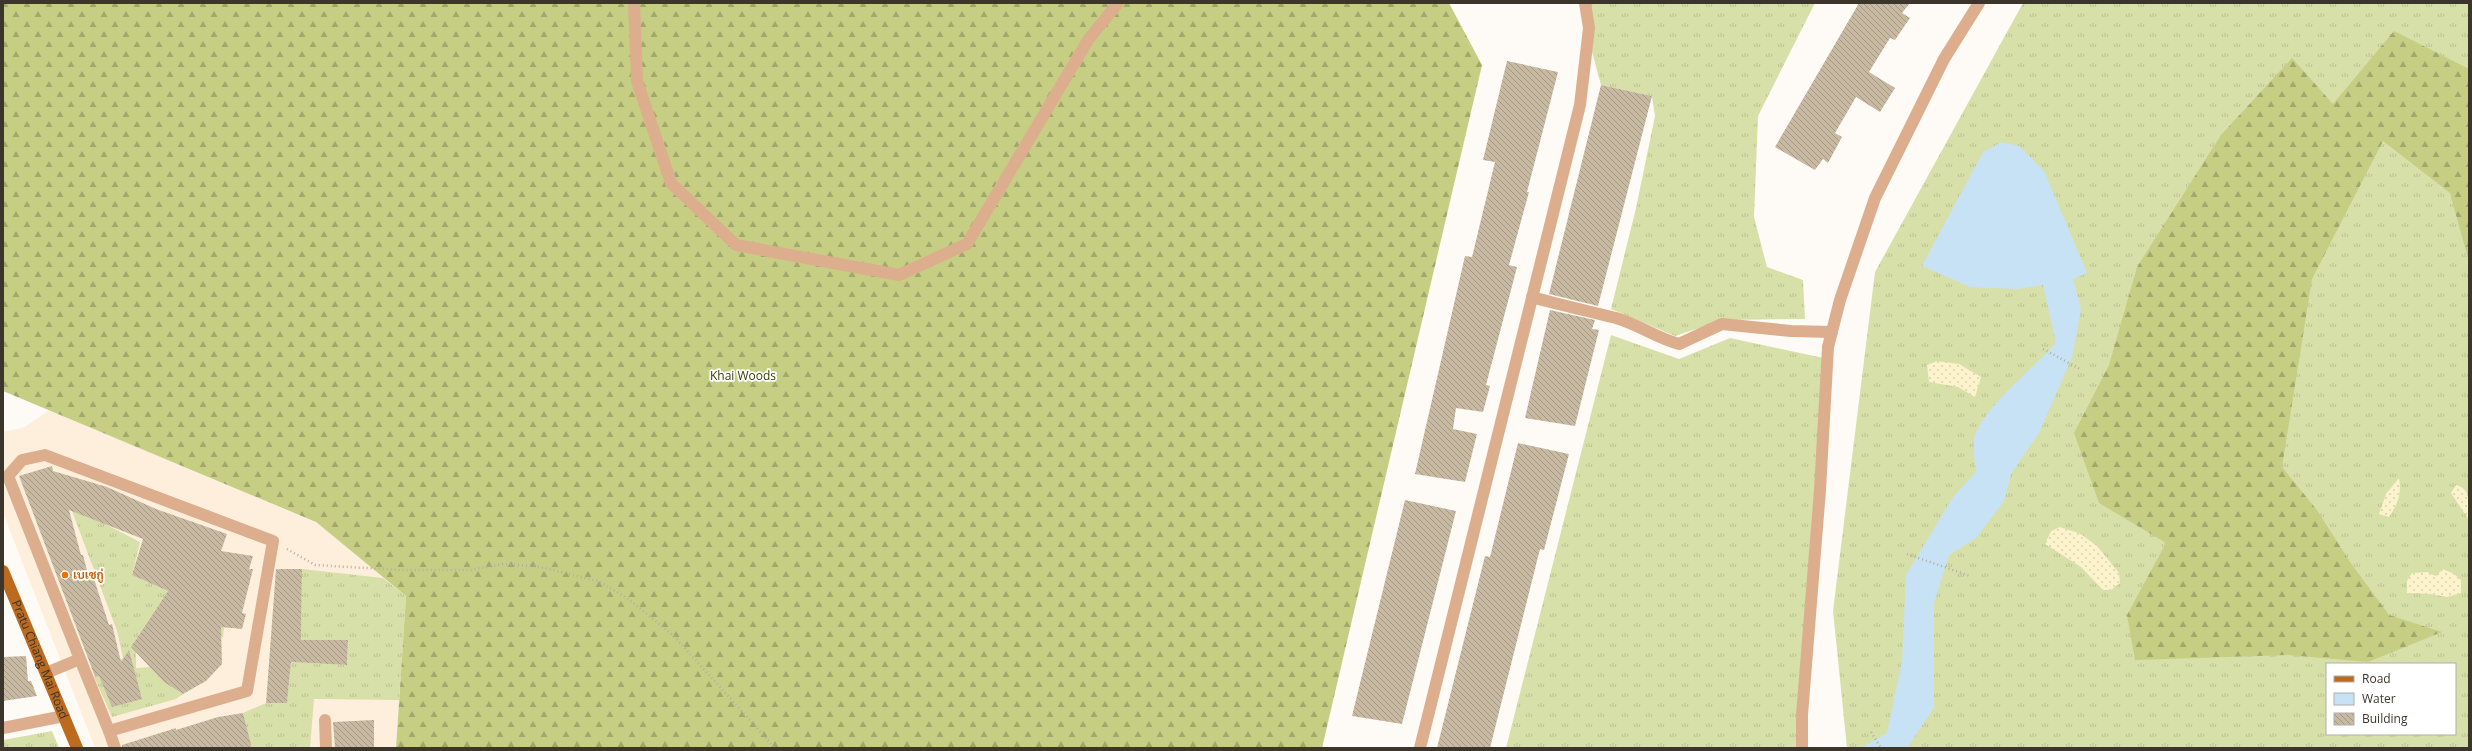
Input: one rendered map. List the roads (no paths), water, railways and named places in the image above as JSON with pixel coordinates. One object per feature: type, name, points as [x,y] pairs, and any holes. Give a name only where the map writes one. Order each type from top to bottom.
[{"type":"main road","name":"Pratu Chiang Mai Road","points":[[3,571],[77,748]]},
{"type":"street","points":[[634,3],[637,81],[671,183],[736,244],[899,275],[968,244],[1088,40],[1118,3]]},
{"type":"street","points":[[1420,748],[1580,105],[1589,28],[1585,3]]},
{"type":"street","points":[[1802,748],[1802,715],[1820,490],[1828,347],[1840,300],[1875,198],[1944,59],[1979,3]]},
{"type":"street","points":[[1532,297],[1570,308],[1618,319],[1658,338],[1679,344],[1722,324],[1791,331],[1832,332]]},
{"type":"street","points":[[109,731],[247,691],[273,541],[45,455],[22,460],[8,476],[115,748]]},
{"type":"street","points":[[46,673],[80,659]]},
{"type":"street","points":[[3,728],[64,716]]},
{"type":"street","points":[[325,720],[326,748]]},
{"type":"water","points":[[2002,142],[2019,146],[2044,171],[2087,273],[2073,279],[2081,309],[2072,357],[2040,431],[2011,474],[2004,501],[1976,538],[1949,555],[1934,603],[1934,708],[1907,748],[1861,748],[1887,733],[1902,661],[1906,575],[1953,497],[1976,472],[1974,439],[1990,410],[2056,343],[2043,285],[2017,289],[1970,287],[1922,266],[1983,152]]},
{"type":"place","name":"เบเชกู่","points":[[65,575]]},
{"type":"park label","name":"Khai Woods","points":[[743,376]]}]
